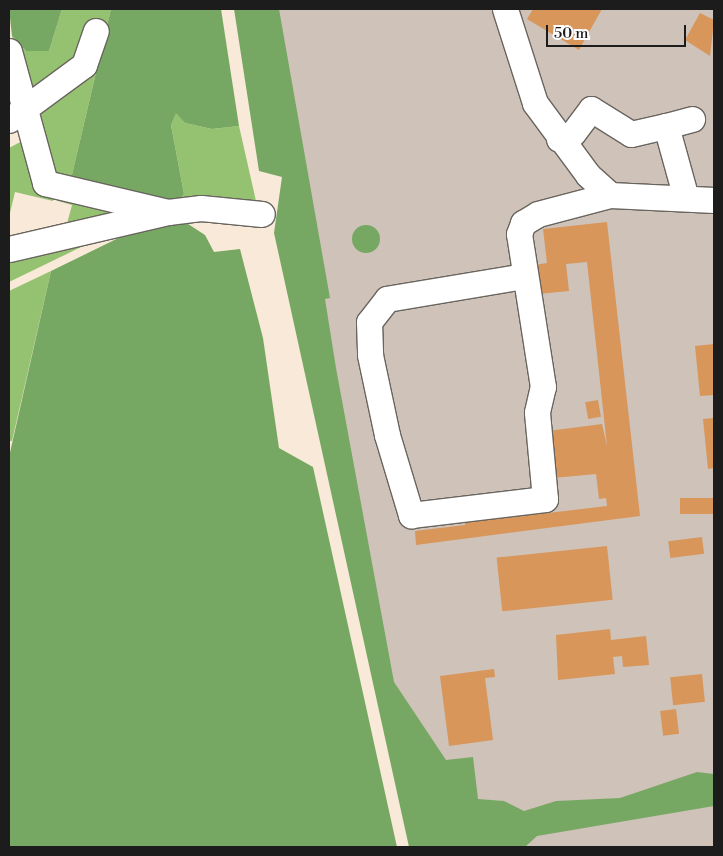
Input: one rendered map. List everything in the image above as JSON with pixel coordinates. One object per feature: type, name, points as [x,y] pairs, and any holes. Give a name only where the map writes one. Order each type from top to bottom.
[{"type":"lane","points":[[505,9],[535,103],[559,139],[610,195]]},
{"type":"lane","points":[[17,114],[84,65],[96,31]]},
{"type":"lane","points":[[9,51],[17,114],[45,183],[168,212]]},
{"type":"lane","points":[[559,139],[573,133],[591,109],[631,134],[692,119]]},
{"type":"lane","points":[[666,126],[686,198]]},
{"type":"lane","points":[[524,276],[387,300],[369,322],[370,355],[387,435],[411,515],[545,499],[537,412],[543,387],[524,276],[519,234],[523,223],[573,202],[610,195],[714,200]]},
{"type":"lane","points":[[9,249],[168,212],[201,208],[262,214]]},
{"type":"shaded area","points":[[268,9],[714,9],[714,847],[420,847]]},
{"type":"green space","points":[[9,9],[62,9],[49,51],[26,51],[12,36]]},
{"type":"green space","points":[[62,9],[111,9],[70,183],[50,179],[12,36],[26,51],[49,51]]},
{"type":"green space","points":[[111,9],[221,9],[239,126],[212,129],[185,123],[176,113],[171,125],[184,194],[175,207],[70,183]]},
{"type":"green space","points":[[234,9],[279,9],[330,298],[325,299],[336,368],[394,682],[446,760],[473,757],[478,799],[504,801],[524,811],[556,801],[620,798],[697,772],[714,774],[714,806],[537,836],[525,847],[409,847],[274,233],[282,177],[259,171]]},
{"type":"green space","points":[[176,112],[185,123],[212,129],[239,126],[256,201],[175,207],[184,194],[171,125]]},
{"type":"green space","points":[[24,140],[55,193],[53,201],[15,192],[9,217],[9,148]]},
{"type":"green space","points":[[60,194],[146,212],[65,231],[72,205],[58,201]]},
{"type":"green space","points":[[182,220],[205,235],[214,252],[240,249],[263,338],[279,448],[313,467],[397,847],[9,847],[9,457],[51,271],[141,227]]},
{"type":"green space","points":[[366,225],[376,229],[380,239],[376,249],[366,253],[356,249],[352,239],[356,229]]},
{"type":"green space","points":[[108,234],[9,282],[9,254]]},
{"type":"green space","points":[[51,271],[12,441],[9,441],[9,291]]},
{"type":"building","points":[[533,9],[602,9],[579,50],[527,19]]},
{"type":"building","points":[[700,13],[714,20],[710,56],[685,40]]},
{"type":"building","points":[[607,222],[640,516],[416,545],[415,531],[465,525],[463,516],[505,511],[506,518],[607,506],[606,498],[599,499],[596,474],[553,478],[548,431],[602,424],[607,446],[587,262],[566,264],[569,291],[538,294],[535,265],[547,263],[543,229]]},
{"type":"building","points":[[714,344],[714,395],[700,396],[695,346]]},
{"type":"building","points":[[598,400],[601,417],[588,419],[585,402]]},
{"type":"building","points":[[714,418],[714,468],[708,469],[703,419]]},
{"type":"building","points":[[680,498],[714,498],[714,514],[680,514]]},
{"type":"building","points":[[702,537],[704,554],[670,558],[668,541]]},
{"type":"building","points":[[607,546],[613,600],[502,611],[497,558]]},
{"type":"building","points":[[610,629],[611,640],[646,636],[649,665],[623,667],[622,656],[613,657],[615,674],[558,680],[556,635]]},
{"type":"building","points":[[494,669],[495,677],[485,678],[493,740],[449,746],[440,676]]},
{"type":"building","points":[[702,674],[705,702],[673,705],[670,677]]},
{"type":"building","points":[[676,709],[679,734],[663,736],[660,711]]}]
